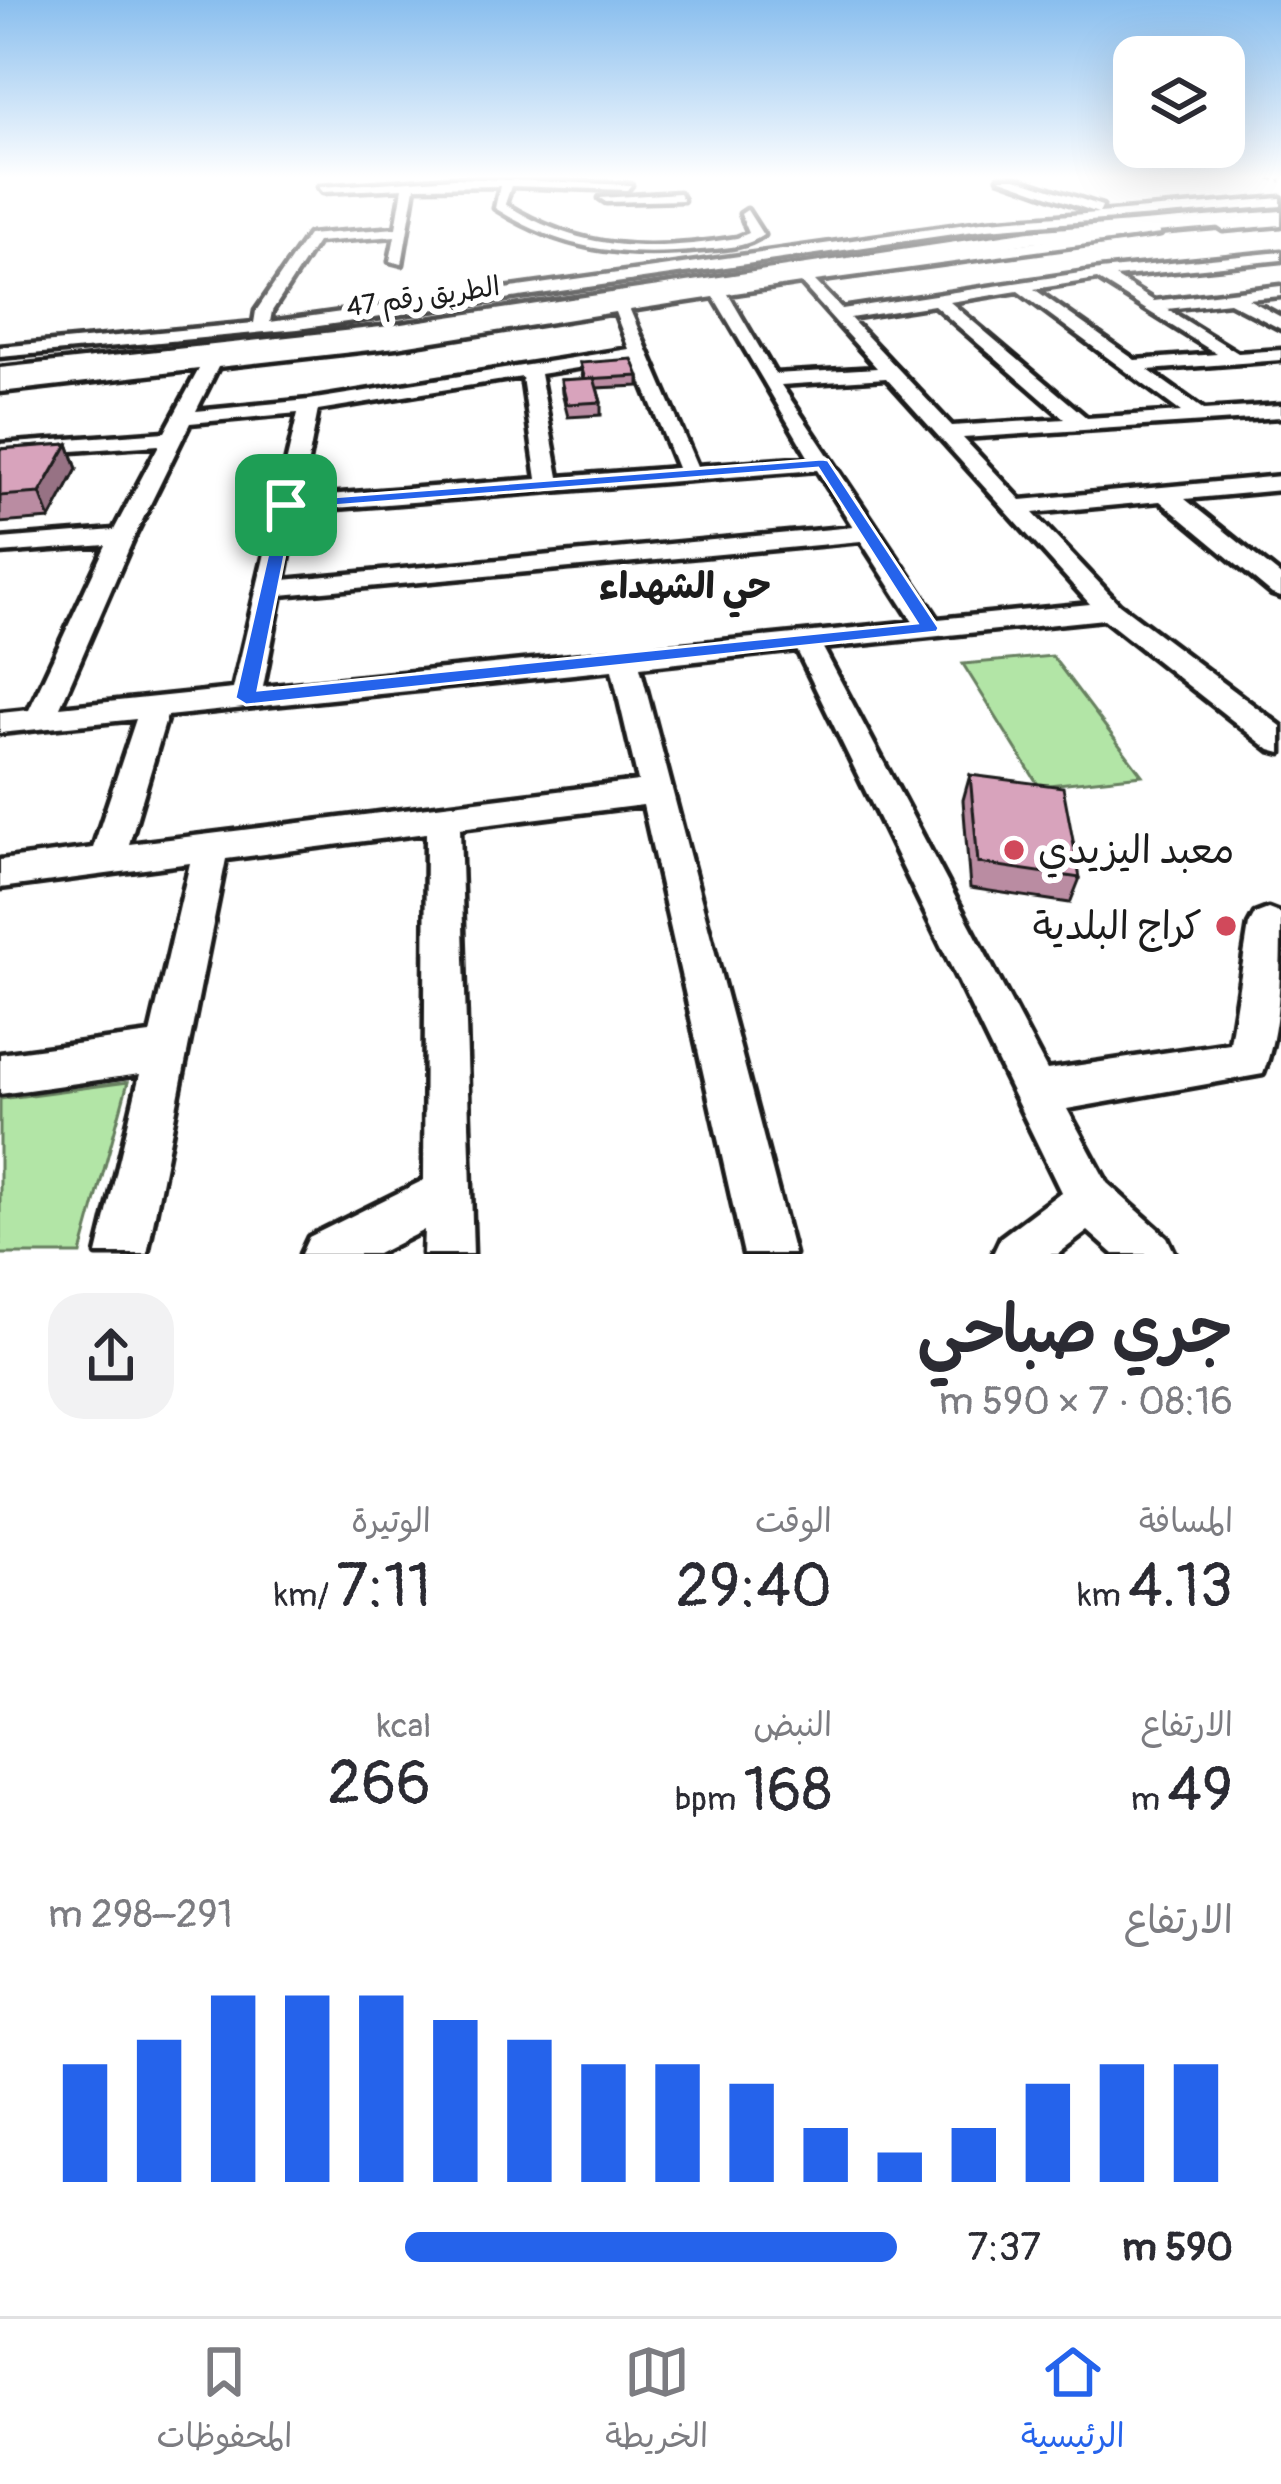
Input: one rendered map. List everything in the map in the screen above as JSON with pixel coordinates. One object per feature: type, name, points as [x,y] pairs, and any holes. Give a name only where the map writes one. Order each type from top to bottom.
[{"type":"highway","name":"الطريق رقم 47","points":[[0,376],[82,373],[268,337],[619,291],[956,237]]},
{"type":"highway","name":"الطريق رقم 47","points":[[0,362],[268,337],[1064,237]]},
{"type":"street","points":[[0,352],[268,337],[264,311],[313,238],[332,237]]},
{"type":"street","points":[[397,261],[401,237]]},
{"type":"street","points":[[554,237],[593,248],[643,253],[752,237]]},
{"type":"street","points":[[640,237],[643,253],[665,271]]},
{"type":"street","points":[[619,291],[665,271],[903,237]]},
{"type":"street","points":[[0,386],[82,373],[210,365],[619,291],[719,292],[1037,241],[1101,237]]},
{"type":"street","points":[[1152,256],[1174,265]]},
{"type":"street","points":[[837,315],[1100,274],[1281,256]]},
{"type":"street","points":[[1100,274],[1236,358]]},
{"type":"street","points":[[805,279],[1110,610],[1281,742]]},
{"type":"street","points":[[1019,285],[1200,416]]},
{"type":"street","points":[[619,291],[690,474]]},
{"type":"street","points":[[1153,306],[1281,291]]},
{"type":"street","points":[[719,292],[769,380],[930,628]]},
{"type":"street","points":[[1232,296],[1281,324]]},
{"type":"street","points":[[937,299],[1084,424]]},
{"type":"street","points":[[0,450],[177,428],[642,352]]},
{"type":"street","points":[[1132,366],[1281,355]]},
{"type":"street","points":[[40,719],[122,537],[210,365]]},
{"type":"street","points":[[530,369],[549,485]]},
{"type":"street","points":[[769,380],[891,372]]},
{"type":"street","points":[[246,698],[309,406]]},
{"type":"street","points":[[943,433],[1281,411]]},
{"type":"street","points":[[286,505],[822,464]]},
{"type":"street","points":[[1013,508],[1280,483]]},
{"type":"street","points":[[1164,493],[1281,589]]},
{"type":"street","points":[[268,589],[868,533]]},
{"type":"street","points":[[0,546],[122,537]]},
{"type":"street","points":[[0,723],[1110,610]]},
{"type":"street","points":[[806,641],[1090,1200],[1150,1254]]},
{"type":"street","points":[[624,659],[770,1254]]},
{"type":"street","points":[[106,860],[155,707]]},
{"type":"street","points":[[0,874],[655,791]]},
{"type":"street","points":[[443,818],[448,1254]]},
{"type":"street","points":[[122,1254],[212,847]]},
{"type":"street","points":[[1034,1093],[1248,1060],[1268,925]]},
{"type":"street","points":[[0,1075],[166,1051]]},
{"type":"street","points":[[326,1254],[447,1193]]},
{"type":"street","points":[[1018,1254],[1090,1200]]},
{"type":"green space","points":[[1052,656],[1142,775],[1039,786],[963,664]]},
{"type":"green space","points":[[128,1082],[81,1254],[0,1254],[0,1099]]},
{"type":"building","points":[[632,359],[639,376],[585,379],[580,363]]},
{"type":"building","points":[[594,378],[601,402],[567,404],[561,380]]},
{"type":"building","points":[[68,444],[40,493],[0,496],[0,449]]},
{"type":"building","name":"معبد اليزيدي","points":[[970,775],[1063,787],[1080,878],[978,863]]},
{"type":"place","name":"معبد اليزيدي","points":[[1014,850]]},
{"type":"place","name":"كراج البلدية","points":[[1226,926]]},
{"type":"district","name":"حي الشهداء","points":[[685,586]]},
{"type":"route","points":[[822,464],[930,628],[246,698],[286,505],[822,464]]}]
